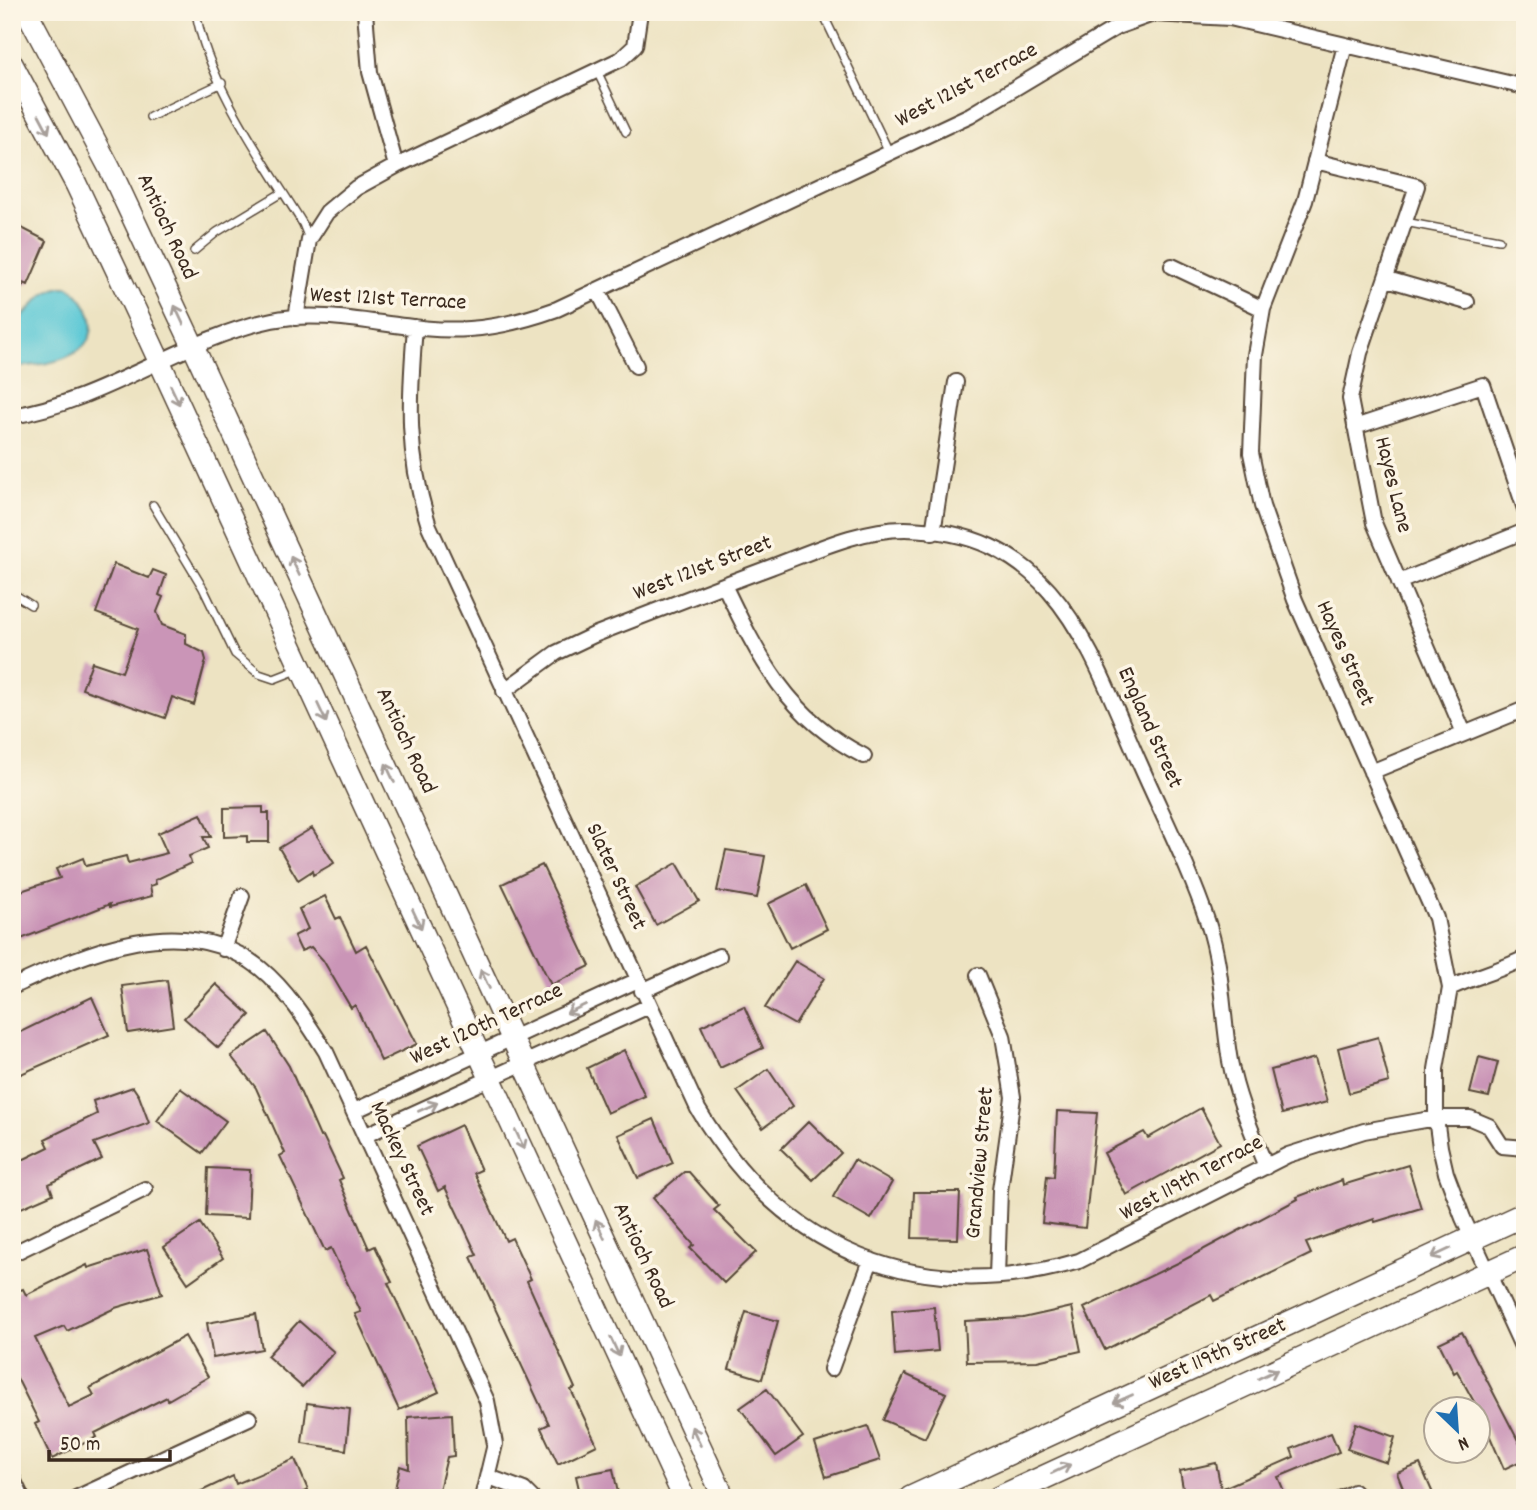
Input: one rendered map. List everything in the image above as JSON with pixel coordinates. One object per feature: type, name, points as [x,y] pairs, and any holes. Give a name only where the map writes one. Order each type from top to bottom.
[{"type":"main road","name":"Antioch Road","points":[[27,12],[110,169],[194,348],[724,1498]]},
{"type":"main road","points":[[12,64],[76,184],[160,363],[684,1498]]},
{"type":"main road","name":"West 119th Street","points":[[911,1498],[1525,1214]]},
{"type":"main road","name":"West 119th Street","points":[[999,1498],[1525,1256]]},
{"type":"street","points":[[365,12],[370,72],[396,166]]},
{"type":"street","name":"West 121st Terrace","points":[[296,318],[309,240],[327,212],[356,188],[396,166],[621,58],[635,46],[640,12]]},
{"type":"street","name":"West 121st Terrace","points":[[12,416],[64,403],[235,329],[296,318],[468,330],[525,320],[598,291],[970,115],[1116,27],[1153,14],[1230,18],[1525,87]]},
{"type":"street","name":"Hayes Street","points":[[1345,45],[1305,201],[1263,309],[1255,355],[1251,453],[1262,506],[1295,600],[1436,918],[1450,988],[1436,1069],[1436,1118],[1446,1173],[1487,1273],[1525,1353]]},
{"type":"street","name":"Hayes Lane","points":[[1315,160],[1417,186],[1360,353],[1350,399],[1374,523],[1464,733]]},
{"type":"street","points":[[1172,266],[1263,309]]},
{"type":"street","points":[[1387,279],[1467,302]]},
{"type":"street","points":[[598,291],[636,366]]},
{"type":"street","name":"Slater Street","points":[[415,327],[409,398],[410,442],[416,485],[440,553],[698,1109],[739,1170],[771,1202],[807,1228],[871,1260]]},
{"type":"street","points":[[933,533],[956,382]]},
{"type":"street","points":[[1355,427],[1483,385],[1525,509]]},
{"type":"street","name":"West 121st Street","points":[[504,691],[556,653],[842,540],[905,529],[933,533]]},
{"type":"street","points":[[1399,582],[1525,531]]},
{"type":"street","name":"England Street","points":[[933,533],[957,536],[984,545],[1022,566],[1055,595],[1086,642],[1208,923],[1218,966],[1237,1093],[1266,1167]]},
{"type":"street","points":[[724,585],[748,635],[787,696],[820,729],[864,756]]},
{"type":"street","points":[[1371,772],[1525,709]]},
{"type":"street","points":[[12,987],[78,957],[144,940],[192,939],[223,949],[242,896]]},
{"type":"street","name":"Mackey Street","points":[[223,949],[262,969],[301,1013],[326,1052],[487,1401],[495,1444],[489,1477]]},
{"type":"street","name":"West 120th Terrace","points":[[354,1111],[512,1038],[719,956]]},
{"type":"street","points":[[1450,988],[1473,978],[1496,973],[1525,958]]},
{"type":"street","name":"Grandview Street","points":[[978,975],[1003,1036],[1013,1097],[1000,1191],[997,1276]]},
{"type":"street","points":[[366,1135],[649,1006]]},
{"type":"street","name":"West 119th Terrace","points":[[871,1260],[916,1273],[961,1279],[1044,1271],[1079,1261],[1266,1167],[1329,1141],[1436,1118],[1470,1118],[1489,1126],[1502,1146],[1525,1148]]},
{"type":"street","points":[[12,1254],[145,1189]]},
{"type":"street","points":[[831,1369],[871,1260]]},
{"type":"street","points":[[76,1498],[249,1418]]},
{"type":"street","points":[[12,1477],[22,1498]]},
{"type":"street","points":[[482,1498],[489,1477],[524,1490],[532,1498]]},
{"type":"lane","points":[[196,12],[211,62],[246,132],[303,224],[309,240]]},
{"type":"lane","name":"West 121st Terrace","points":[[822,12],[890,153]]},
{"type":"lane","points":[[597,70],[625,132]]},
{"type":"lane","points":[[150,117],[222,83]]},
{"type":"lane","points":[[194,251],[217,232],[284,192]]},
{"type":"lane","points":[[1405,222],[1499,240]]},
{"type":"lane","points":[[153,505],[203,588],[235,654],[259,674],[274,679],[301,668]]},
{"type":"lane","points":[[12,593],[31,605]]},
{"type":"water","points":[[61,287],[73,290],[88,310],[91,333],[86,343],[65,358],[38,365],[12,367],[12,324],[40,298]]},
{"type":"building","points":[[12,223],[47,241],[28,285],[24,283],[12,308]]},
{"type":"building","points":[[114,564],[149,578],[153,570],[166,575],[159,595],[163,597],[157,612],[162,625],[186,634],[186,644],[204,653],[206,660],[194,705],[172,697],[165,718],[82,689],[92,662],[122,672],[138,629],[96,613]]},
{"type":"building","points":[[263,807],[263,813],[269,813],[269,842],[247,842],[247,836],[224,837],[224,808]]},
{"type":"building","points":[[201,814],[211,837],[203,837],[208,848],[189,856],[191,863],[155,880],[156,884],[150,886],[152,896],[110,907],[110,904],[21,939],[19,934],[12,937],[12,894],[60,878],[56,869],[83,858],[86,866],[126,856],[128,863],[167,853],[158,833]]},
{"type":"building","points":[[312,828],[334,863],[313,875],[312,871],[298,880],[279,848]]},
{"type":"building","points":[[726,850],[765,856],[757,898],[717,891]]},
{"type":"building","points":[[677,863],[699,901],[656,925],[635,887]]},
{"type":"building","points":[[542,865],[590,966],[551,985],[502,884]]},
{"type":"building","points":[[806,885],[827,929],[790,948],[768,904]]},
{"type":"building","points":[[325,896],[336,919],[340,917],[356,951],[366,945],[417,1044],[381,1061],[355,1005],[351,1008],[323,960],[311,947],[301,951],[294,936],[308,929],[299,909]]},
{"type":"building","points":[[795,961],[824,978],[795,1025],[765,1008]]},
{"type":"building","points":[[167,980],[173,1026],[128,1033],[122,986]]},
{"type":"building","points":[[216,984],[250,1015],[218,1048],[184,1018]]},
{"type":"building","points":[[92,997],[109,1035],[12,1078],[12,1036]]},
{"type":"building","points":[[744,1006],[763,1048],[720,1068],[701,1026]]},
{"type":"building","points":[[267,1032],[289,1066],[320,1137],[323,1136],[343,1178],[339,1180],[369,1249],[375,1246],[392,1282],[388,1283],[439,1392],[399,1410],[355,1314],[361,1312],[331,1248],[325,1251],[280,1156],[285,1153],[256,1088],[231,1056]]},
{"type":"building","points":[[1378,1037],[1389,1082],[1349,1093],[1338,1048]]},
{"type":"building","points":[[624,1050],[645,1096],[607,1113],[587,1068]]},
{"type":"building","points":[[1479,1057],[1498,1062],[1489,1097],[1470,1093]]},
{"type":"building","points":[[1315,1058],[1327,1102],[1282,1114],[1271,1070]]},
{"type":"building","points":[[768,1069],[793,1106],[763,1128],[737,1091]]},
{"type":"building","points":[[133,1087],[149,1123],[94,1143],[102,1159],[49,1184],[53,1194],[12,1212],[12,1165],[49,1147],[45,1139],[97,1114],[93,1101]]},
{"type":"building","points":[[180,1088],[226,1121],[202,1153],[157,1121]]},
{"type":"building","points":[[1201,1108],[1220,1143],[1126,1195],[1104,1153],[1144,1132],[1148,1138]]},
{"type":"building","points":[[1057,1111],[1097,1113],[1085,1228],[1042,1223],[1047,1176],[1054,1177]]},
{"type":"building","points":[[654,1119],[673,1163],[638,1178],[618,1135]]},
{"type":"building","points":[[809,1121],[841,1153],[813,1180],[781,1149]]},
{"type":"building","points":[[461,1125],[481,1170],[474,1173],[506,1241],[512,1238],[531,1279],[527,1281],[575,1388],[571,1390],[597,1445],[558,1464],[541,1428],[549,1424],[471,1257],[477,1255],[445,1187],[438,1191],[417,1146]]},
{"type":"building","points":[[854,1160],[892,1182],[871,1219],[833,1197]]},
{"type":"building","points":[[1408,1165],[1421,1208],[1375,1222],[1374,1219],[1306,1243],[1311,1254],[1214,1301],[1211,1295],[1105,1350],[1084,1308],[1182,1261],[1298,1199],[1297,1197],[1342,1180],[1343,1185]]},
{"type":"building","points":[[208,1168],[250,1170],[248,1218],[206,1216]]},
{"type":"building","points":[[684,1172],[689,1172],[719,1206],[714,1210],[756,1252],[724,1283],[690,1248],[694,1245],[653,1198]]},
{"type":"building","points":[[914,1192],[960,1192],[958,1239],[912,1238]]},
{"type":"building","points":[[200,1223],[223,1258],[188,1283],[164,1247]]},
{"type":"building","points":[[147,1249],[162,1294],[115,1308],[67,1331],[64,1326],[35,1338],[69,1407],[94,1395],[90,1388],[185,1336],[208,1377],[168,1400],[167,1397],[95,1433],[97,1437],[52,1459],[35,1424],[39,1422],[12,1368],[12,1293],[23,1289],[26,1295],[87,1265],[88,1268]]},
{"type":"building","points":[[934,1307],[938,1351],[895,1355],[892,1311]]},
{"type":"building","points":[[1072,1307],[1081,1351],[1037,1361],[967,1362],[965,1321],[1023,1318]]},
{"type":"building","points":[[746,1312],[778,1321],[762,1379],[729,1369]]},
{"type":"building","points":[[256,1314],[262,1349],[213,1358],[207,1323]]},
{"type":"building","points":[[299,1321],[334,1352],[302,1387],[267,1356]]},
{"type":"building","points":[[1462,1332],[1525,1454],[1525,1459],[1504,1469],[1492,1441],[1492,1394],[1470,1394],[1457,1371],[1454,1373],[1439,1343]]},
{"type":"building","points":[[905,1374],[946,1393],[925,1438],[883,1420]]},
{"type":"building","points":[[767,1389],[803,1437],[776,1456],[740,1408]]},
{"type":"building","points":[[307,1403],[350,1409],[346,1450],[302,1443]]},
{"type":"building","points":[[452,1414],[454,1456],[447,1457],[437,1498],[393,1498],[400,1466],[409,1469],[408,1417]]},
{"type":"building","points":[[1356,1423],[1395,1437],[1387,1463],[1347,1449]]},
{"type":"building","points":[[868,1426],[880,1460],[826,1477],[815,1443]]},
{"type":"building","points":[[1331,1433],[1339,1452],[1278,1477],[1284,1491],[1269,1498],[1161,1498],[1183,1488],[1180,1471],[1216,1463],[1221,1489],[1294,1457],[1291,1449]]},
{"type":"building","points":[[295,1459],[308,1490],[291,1498],[187,1498],[233,1476],[236,1484]]},
{"type":"building","points":[[1420,1464],[1435,1498],[1407,1498],[1397,1473]]},
{"type":"building","points":[[613,1469],[619,1498],[581,1498],[576,1476]]}]
